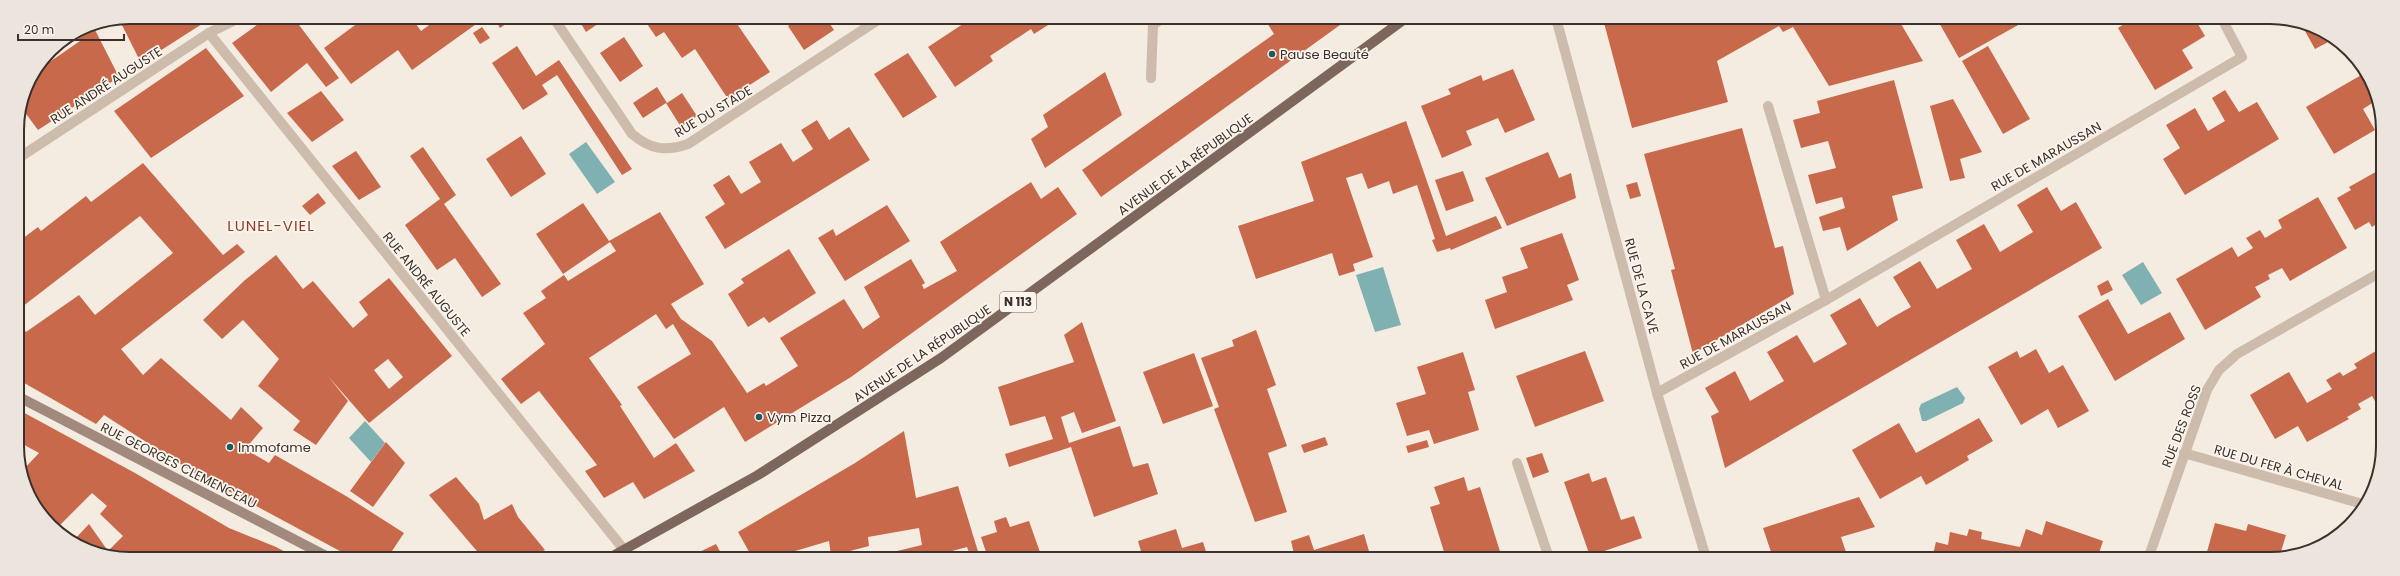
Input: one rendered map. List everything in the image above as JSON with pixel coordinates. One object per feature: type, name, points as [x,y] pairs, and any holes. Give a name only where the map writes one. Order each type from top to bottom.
[{"type":"main road","name":"AVENUE DE LA RÉPUBLIQUE","points":[[625,551],[758,475],[940,358],[1398,24]]},
{"type":"street","name":"RUE ANDRÉ AUGUSTE","points":[[24,154],[208,33],[226,24]]},
{"type":"street","name":"RUE DU STADE","points":[[558,24],[632,134],[643,143],[658,149],[674,149],[688,144],[872,24]]},
{"type":"street","points":[[1151,78],[1153,25],[1154,24]]},
{"type":"street","name":"RUE DE LA CAVE","points":[[1558,24],[1657,393],[1704,552]]},
{"type":"street","name":"RUE DE MARAUSSAN","points":[[1657,393],[1826,300],[2242,57],[2225,24]]},
{"type":"street","name":"RUE ANDRÉ AUGUSTE","points":[[208,33],[625,551]]},
{"type":"street","points":[[1768,106],[1826,300]]},
{"type":"street","name":"RUE DES ROSS","points":[[2150,552],[2207,390],[2219,370],[2237,354],[2376,275]]},
{"type":"street","name":"RUE GEORGES CLEMENCEAU","points":[[24,400],[318,552]]},
{"type":"street","name":"RUE DU FER À CHEVAL","points":[[2184,453],[2359,503]]},
{"type":"street","points":[[1516,463],[1547,552]]},
{"type":"water","points":[[586,142],[615,182],[597,194],[569,154]]},
{"type":"water","points":[[2143,262],[2162,293],[2141,305],[2122,275]]},
{"type":"water","points":[[1383,267],[1401,325],[1375,332],[1356,275]]},
{"type":"water","points":[[1957,387],[1965,398],[1963,403],[1926,421],[1922,421],[1919,409],[1921,404]]},
{"type":"water","points":[[365,421],[385,443],[371,462],[349,438]]},
{"type":"building","points":[[202,24],[141,63],[122,25]]},
{"type":"building","points":[[258,24],[298,24],[339,78],[326,87],[307,63],[271,92],[232,43]]},
{"type":"building","points":[[357,24],[416,24],[421,31],[430,24],[476,24],[412,70],[398,50],[351,84],[324,48]]},
{"type":"building","points":[[497,24],[506,24],[500,28]]},
{"type":"building","points":[[581,24],[598,24],[586,32]]},
{"type":"building","points":[[647,24],[737,24],[770,72],[728,99],[695,49],[682,58],[664,32],[656,37]]},
{"type":"building","points":[[791,24],[830,24],[834,30],[804,50],[788,26]]},
{"type":"building","points":[[963,24],[1050,24],[1034,34],[1031,29],[990,56],[993,61],[955,87],[928,47]]},
{"type":"building","points":[[1268,24],[1340,25],[1101,197],[1082,170],[1274,34]]},
{"type":"building","points":[[1604,24],[1901,24],[1923,61],[1829,86],[1793,27],[1783,32],[1779,26],[1717,61],[1728,102],[1632,128]]},
{"type":"building","points":[[1940,24],[2020,24],[1959,58]]},
{"type":"building","points":[[2124,24],[2198,24],[2205,36],[2182,50],[2193,68],[2155,90],[2118,28]]},
{"type":"building","points":[[482,27],[490,38],[480,44],[473,33]]},
{"type":"building","points":[[95,30],[119,77],[38,130],[25,113],[32,89],[47,63],[80,41],[78,37]]},
{"type":"building","points":[[2304,30],[2329,42],[2315,49]]},
{"type":"building","points":[[624,37],[643,66],[620,82],[600,53]]},
{"type":"building","points":[[517,46],[536,76],[559,60],[632,169],[622,175],[557,75],[542,85],[548,94],[523,110],[492,63]]},
{"type":"building","points":[[1988,46],[2030,119],[2003,134],[1962,61]]},
{"type":"building","points":[[206,48],[244,96],[151,158],[114,111]]},
{"type":"building","points":[[908,53],[937,97],[903,118],[874,74]]},
{"type":"building","points":[[1513,69],[1535,120],[1505,133],[1498,118],[1466,131],[1472,145],[1442,158],[1421,106],[1451,94],[1448,89],[1481,75],[1483,81]]},
{"type":"building","points":[[1105,72],[1122,115],[1045,168],[1031,139],[1048,127],[1043,115]]},
{"type":"building","points":[[2361,75],[2368,89],[2372,103],[2363,109],[2375,130],[2334,154],[2306,107]]},
{"type":"building","points":[[1894,80],[1923,188],[1892,196],[1898,220],[1847,251],[1840,227],[1823,231],[1819,217],[1845,208],[1842,197],[1816,204],[1808,175],[1836,168],[1828,141],[1801,148],[1793,120],[1820,113],[1817,101]]},
{"type":"building","points":[[657,87],[667,103],[682,93],[697,116],[681,127],[666,103],[643,118],[633,103]]},
{"type":"building","points":[[2225,90],[2239,112],[2257,102],[2279,139],[2185,195],[2163,159],[2180,148],[2166,125],[2195,108],[2208,131],[2225,121],[2212,98]]},
{"type":"building","points":[[321,91],[344,120],[312,142],[287,113]]},
{"type":"building","points":[[1953,99],[1982,152],[1960,159],[1965,178],[1950,181],[1930,106]]},
{"type":"building","points":[[817,120],[829,140],[849,127],[870,160],[725,249],[705,217],[725,204],[713,185],[729,175],[741,194],[761,182],[749,162],[781,143],[793,162],[813,149],[801,130]]},
{"type":"building","points":[[1406,121],[1446,236],[1496,216],[1502,228],[1451,250],[1450,248],[1437,252],[1432,240],[1435,239],[1417,185],[1393,194],[1389,181],[1368,189],[1362,173],[1346,178],[1373,257],[1353,264],[1355,271],[1339,276],[1332,253],[1256,279],[1238,226],[1314,201],[1301,162]]},
{"type":"building","points":[[1742,128],[1775,248],[1783,246],[1794,294],[1693,354],[1671,270],[1675,269],[1644,154]]},
{"type":"building","points":[[521,136],[546,174],[511,197],[486,159]]},
{"type":"building","points":[[423,147],[456,195],[444,204],[501,284],[482,297],[455,258],[437,270],[405,225],[440,199],[410,156]]},
{"type":"building","points":[[356,151],[381,187],[359,200],[332,166]]},
{"type":"building","points":[[1548,152],[1559,178],[1571,173],[1576,198],[1507,226],[1485,178]]},
{"type":"building","points":[[143,163],[223,255],[237,244],[245,252],[121,349],[143,375],[161,358],[231,420],[241,407],[263,428],[245,449],[269,463],[275,455],[346,496],[404,533],[391,552],[342,552],[193,472],[104,415],[96,424],[24,383],[24,329],[26,332],[79,295],[95,315],[173,253],[140,216],[24,305],[24,238],[38,227],[41,231],[86,196],[91,202]]},
{"type":"building","points":[[1463,171],[1474,201],[1446,211],[1435,180]]},
{"type":"building","points":[[2376,172],[2376,224],[2372,227],[2369,222],[2355,230],[2337,198],[2351,190],[2349,187]]},
{"type":"building","points":[[1031,182],[1041,199],[1058,187],[1077,214],[851,377],[745,442],[724,407],[674,439],[637,387],[691,354],[673,324],[666,329],[656,314],[589,358],[622,405],[620,406],[654,458],[676,443],[695,471],[644,499],[633,482],[604,498],[585,471],[597,465],[539,391],[521,404],[501,379],[545,344],[523,313],[546,298],[541,291],[564,275],[568,281],[616,251],[610,242],[563,274],[536,234],[583,203],[609,241],[660,212],[704,284],[671,304],[681,319],[712,341],[747,393],[764,383],[766,386],[798,366],[780,338],[844,299],[863,329],[880,317],[864,287],[911,259],[925,283],[922,285],[924,289],[957,271],[940,242]]},
{"type":"building","points":[[1637,182],[1641,196],[1630,199],[1626,185]]},
{"type":"building","points":[[2047,187],[2061,211],[2076,202],[2102,248],[1725,468],[1711,416],[1719,412],[1705,388],[1735,371],[1750,401],[1784,381],[1767,352],[1797,335],[1814,363],[1847,344],[1830,315],[1860,298],[1877,327],[1911,307],[1893,277],[1920,261],[1937,289],[1972,269],[1956,240],[1984,224],[2000,252],[2033,232],[2017,205]]},
{"type":"building","points":[[318,193],[326,203],[310,215],[302,206]]},
{"type":"building","points":[[2318,197],[2347,248],[2290,281],[2282,268],[2268,275],[2270,279],[2255,287],[2261,297],[2205,330],[2176,279],[2232,247],[2238,257],[2253,248],[2246,238],[2260,230],[2265,238],[2282,228],[2278,220]]},
{"type":"building","points":[[887,205],[910,241],[845,281],[818,238],[833,229],[836,236]]},
{"type":"building","points":[[1562,233],[1579,280],[1567,285],[1573,300],[1495,329],[1485,300],[1507,292],[1502,277],[1528,268],[1520,248]]},
{"type":"building","points":[[789,249],[816,293],[769,323],[764,317],[748,327],[728,294],[744,283],[741,279]]},
{"type":"building","points":[[276,255],[303,289],[313,281],[353,328],[368,315],[359,302],[389,278],[452,356],[369,423],[327,375],[348,401],[316,445],[293,430],[300,421],[258,386],[279,359],[243,320],[222,339],[203,320],[245,280]],"holes":[[[388,359],[403,377],[389,389],[374,370]]]},
{"type":"building","points":[[2108,280],[2113,290],[2101,296],[2097,286]]},
{"type":"building","points":[[2108,299],[2128,334],[2170,312],[2185,339],[2115,381],[2078,316]]},
{"type":"building","points":[[1082,322],[1116,421],[1082,433],[1074,412],[1061,417],[1069,443],[1120,426],[1133,467],[1148,463],[1158,494],[1094,517],[1071,447],[1009,467],[1005,454],[1053,439],[1045,416],[1010,426],[998,387],[1074,362],[1064,335]]},
{"type":"building","points":[[1256,330],[1276,385],[1267,389],[1287,446],[1268,453],[1287,512],[1255,522],[1214,409],[1219,407],[1201,358],[1234,346],[1232,340]]},
{"type":"building","points":[[2036,349],[2049,373],[2063,365],[2089,411],[2058,428],[2048,409],[2021,425],[1988,367],[2017,351],[2020,358]]},
{"type":"building","points":[[1585,351],[1604,401],[1535,427],[1516,376]]},
{"type":"building","points":[[2376,351],[2376,403],[2372,396],[2358,404],[2361,409],[2347,417],[2349,419],[2307,442],[2298,426],[2275,439],[2250,395],[2289,372],[2307,403],[2332,389],[2326,380],[2340,372],[2343,376],[2357,368],[2354,364]]},
{"type":"building","points":[[1463,352],[1475,390],[1468,392],[1479,430],[1434,444],[1429,430],[1407,436],[1396,403],[1426,394],[1417,367]]},
{"type":"building","points":[[1194,353],[1213,406],[1163,424],[1143,372]]},
{"type":"building","points":[[24,413],[135,473],[229,528],[286,552],[123,552],[109,550],[123,536],[100,514],[107,506],[92,493],[60,525],[46,511],[32,487],[26,467],[39,453],[24,445]]},
{"type":"building","points":[[1979,418],[1993,441],[1967,456],[1969,460],[1926,485],[1921,476],[1880,499],[1852,450],[1899,423],[1916,453]]},
{"type":"building","points":[[904,431],[916,498],[958,486],[978,552],[969,552],[967,547],[948,552],[893,552],[922,545],[919,528],[868,537],[869,546],[846,552],[830,552],[829,541],[792,552],[749,552],[738,532],[855,463]]},
{"type":"building","points":[[1325,437],[1328,445],[1304,453],[1301,445]]},
{"type":"building","points":[[1427,440],[1429,447],[1408,453],[1406,446]]},
{"type":"building","points":[[386,442],[405,463],[373,507],[350,491]]},
{"type":"building","points":[[1542,453],[1549,472],[1533,478],[1526,458]]},
{"type":"building","points":[[1589,473],[1592,482],[1606,477],[1621,520],[1634,516],[1642,538],[1602,552],[1589,552],[1564,482]]},
{"type":"building","points":[[456,477],[479,504],[484,520],[512,504],[518,517],[545,550],[541,552],[478,552],[429,495]]},
{"type":"building","points":[[1464,477],[1468,491],[1480,487],[1500,552],[1444,552],[1430,507],[1440,504],[1434,487]]},
{"type":"building","points":[[1859,497],[1875,527],[1841,537],[1846,552],[1771,552],[1763,528]]},
{"type":"building","points":[[1006,517],[1010,527],[1029,521],[1040,552],[986,552],[981,537],[997,532],[994,521]]},
{"type":"building","points":[[2046,521],[2103,541],[2099,552],[1934,552],[1936,542],[1948,545],[1950,532],[1967,536],[1969,529],[1982,532],[1981,539],[2020,547],[2026,529],[2042,535]]},
{"type":"building","points":[[2215,523],[2246,531],[2248,524],[2286,535],[2281,551],[2207,552]]},
{"type":"building","points":[[89,524],[107,549],[76,538]]},
{"type":"building","points":[[1176,529],[1182,548],[1203,542],[1206,552],[1141,552],[1138,541]]},
{"type":"building","points":[[1364,534],[1369,552],[1294,552],[1291,541],[1309,535],[1314,550]]},
{"type":"building","points":[[716,544],[720,552],[699,552]]},
{"type":"place","name":"Pause Beauté","points":[[1272,54]]},
{"type":"place","name":"Vym Pizza","points":[[759,417]]},
{"type":"place","name":"Immofame","points":[[230,447]]},
{"type":"district","name":"LUNEL-VIEL","points":[[271,226]]}]
